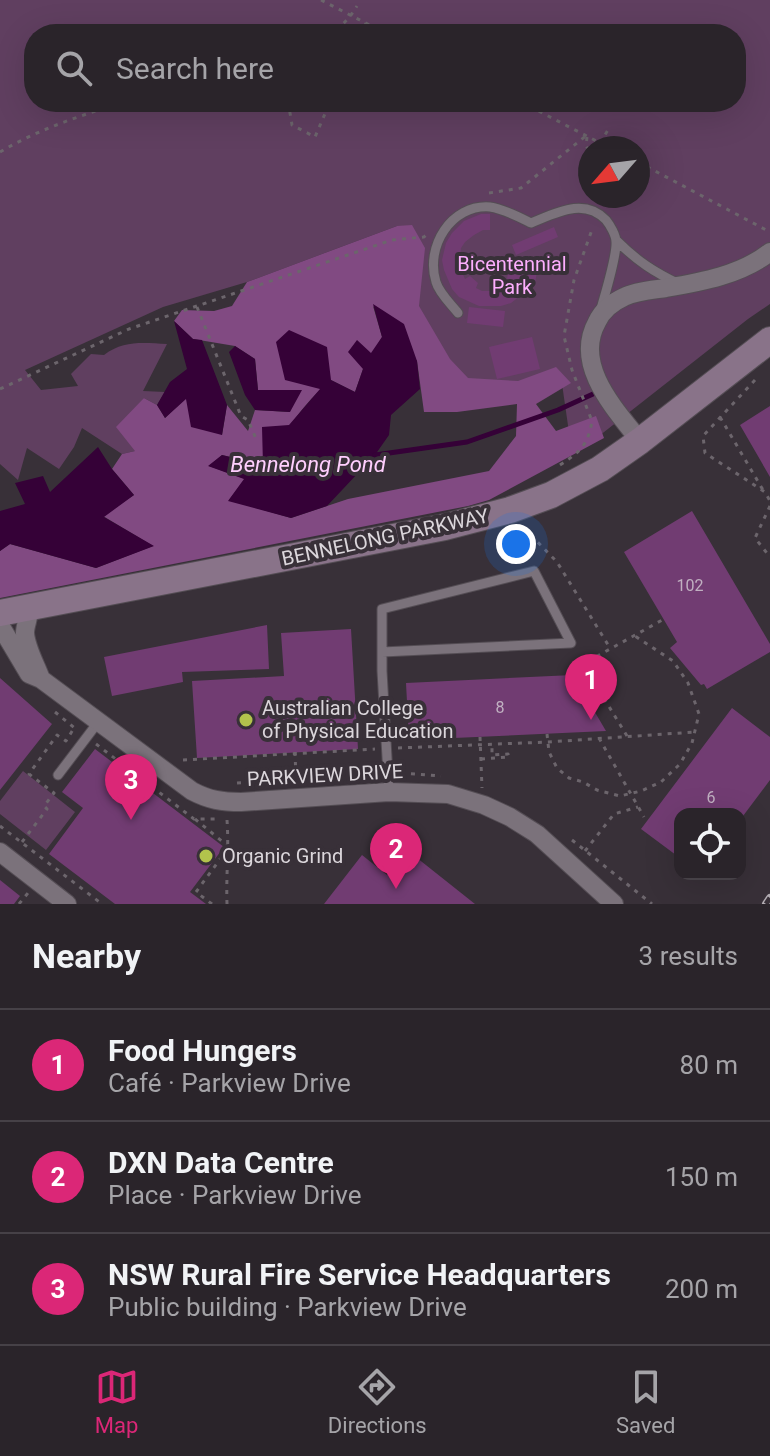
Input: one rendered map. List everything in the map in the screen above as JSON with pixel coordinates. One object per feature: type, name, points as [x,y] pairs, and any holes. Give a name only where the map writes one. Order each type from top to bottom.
[{"type":"street","points":[[640,441],[608,399],[594,373],[589,345],[600,316],[623,297],[721,276],[758,261],[770,252]]},
{"type":"street","name":"BENNELONG PARKWAY","points":[[0,613],[445,527],[510,510],[559,492],[600,469],[770,340]]},
{"type":"street","points":[[29,607],[30,618],[25,633],[41,679]]},
{"type":"street","name":"PARKVIEW DRIVE","points":[[0,625],[29,674],[41,679],[192,791],[217,802],[389,792],[448,794],[484,805],[537,834],[614,904]]},
{"type":"street","points":[[0,852],[67,904]]},
{"type":"lane","points":[[458,313],[436,284],[434,251],[450,223],[461,213],[477,208],[493,207],[531,223],[560,211],[582,207],[597,212],[609,224],[617,241],[635,258],[651,270],[682,285]]},
{"type":"lane","points":[[600,316],[617,241]]},
{"type":"lane","points":[[382,652],[571,643],[534,571],[382,609],[382,652],[389,792]]},
{"type":"lane","points":[[58,775],[99,721]]},
{"type":"path","points":[[321,0],[366,23]]},
{"type":"path","points":[[343,24],[357,6]]},
{"type":"path","points":[[0,152],[47,127],[93,112]]},
{"type":"path","points":[[290,112],[292,125],[315,137],[326,112]]},
{"type":"path","points":[[490,193],[521,188],[587,135],[541,112]]},
{"type":"path","points":[[604,136],[608,130]]},
{"type":"path","points":[[650,168],[770,232]]},
{"type":"path","points":[[558,466],[579,452],[586,443],[592,421],[567,352],[564,330],[574,280],[597,212]]},
{"type":"path","points":[[0,389],[129,329],[392,240],[424,237],[431,228]]},
{"type":"path","points":[[197,307],[241,416],[248,420],[257,441]]},
{"type":"path","points":[[760,374],[703,436],[705,453],[765,492]]},
{"type":"path","points":[[720,417],[770,504],[755,538],[770,557]]},
{"type":"path","points":[[524,528],[557,562],[611,649]]},
{"type":"path","points":[[627,736],[583,664],[664,619]]},
{"type":"path","points":[[547,734],[549,752],[557,768],[569,778],[620,796],[661,782],[680,764],[692,743],[699,714],[688,683],[673,661],[635,636]]},
{"type":"path","points":[[22,842],[47,809],[44,806],[54,793],[29,774],[57,735],[66,741],[74,728]]},
{"type":"path","points":[[395,748],[695,732]]},
{"type":"path","points":[[480,737],[482,788]]},
{"type":"path","points":[[599,738],[644,817]]},
{"type":"path","points":[[481,759],[509,757],[508,754],[492,755],[492,744]]},
{"type":"path","points":[[183,760],[372,750]]},
{"type":"path","points":[[295,753],[296,779]]},
{"type":"path","points":[[585,852],[614,814],[638,807]]},
{"type":"path","points":[[227,811],[227,904]]},
{"type":"path","points":[[194,819],[229,847]]},
{"type":"path","points":[[0,826],[102,904]]},
{"type":"path","points":[[212,904],[196,892],[229,847]]},
{"type":"path","points":[[19,904],[28,893]]},
{"type":"green space","name":"Bicentennial Park","points":[[0,0],[770,0],[770,304],[599,436],[572,453],[561,377],[428,411],[397,226],[247,282],[163,307],[25,370],[41,390],[78,386],[71,374],[91,354],[104,355],[134,344],[167,344],[143,391],[165,392],[157,405],[144,398],[135,451],[122,454],[82,428],[59,469],[27,448],[18,480],[0,464]]},
{"type":"green space","points":[[23,771],[75,812],[46,850],[0,814],[0,801]]},
{"type":"shaded area","points":[[412,225],[425,248],[419,306],[450,359],[468,378],[518,381],[556,367],[571,383],[536,404],[556,431],[596,416],[604,438],[489,500],[468,506],[0,598],[0,551],[10,544],[96,568],[153,546],[103,516],[134,495],[112,469],[122,454],[135,451],[116,427],[144,398],[157,405],[165,418],[186,398],[222,435],[227,405],[248,431],[255,410],[290,412],[258,390],[255,359],[235,346],[193,339],[174,321],[182,310],[214,311],[232,306],[247,282],[397,226]],"holes":[[[373,306],[417,361],[424,412],[457,412],[517,404],[516,436],[489,471],[348,499],[291,518],[229,500],[245,479],[209,466],[222,455],[264,465],[303,409],[331,380],[355,392],[363,369],[382,337]]]},
{"type":"water","name":"Bennelong Pond","points":[[373,304],[404,324],[417,361],[420,389],[391,415],[389,435],[375,455],[327,506],[291,518],[228,501],[244,479],[208,466],[222,455],[263,465],[262,427],[289,425],[320,389],[285,380],[276,342],[289,330],[327,347],[331,380],[355,392],[363,369],[348,352],[357,340],[371,353],[382,337]]},
{"type":"water","points":[[174,321],[193,339],[202,340],[227,405],[222,435],[191,427],[186,399],[165,418],[157,405],[170,382],[187,369]]},
{"type":"water","points":[[235,346],[255,359],[258,390],[302,390],[290,412],[255,410],[245,395],[229,352]]},
{"type":"water","points":[[98,447],[134,495],[104,517],[154,546],[96,568],[10,544],[0,551],[0,511],[25,504],[15,483],[43,476],[50,492]]},
{"type":"building","points":[[490,214],[490,230],[483,230],[465,242],[461,248],[459,266],[465,279],[470,276],[478,283],[476,288],[482,291],[490,291],[490,286],[501,282],[503,288],[510,283],[520,296],[501,306],[479,306],[459,297],[444,270],[442,260],[452,233],[464,221]]},
{"type":"building","points":[[554,227],[558,237],[516,255],[512,245]]},
{"type":"building","points":[[511,256],[539,261],[535,283],[507,279]]},
{"type":"building","points":[[469,307],[505,311],[503,327],[467,323]]},
{"type":"building","points":[[532,337],[540,369],[497,379],[489,347]]},
{"type":"building","points":[[770,406],[770,477],[740,425]]},
{"type":"building","points":[[692,511],[770,644],[770,652],[707,689],[670,648],[677,642],[624,552]]},
{"type":"building","points":[[267,625],[269,669],[182,672],[183,682],[112,696],[104,657]]},
{"type":"building","points":[[351,629],[358,749],[197,758],[192,681],[284,676],[281,633]]},
{"type":"building","points":[[573,675],[606,731],[409,740],[406,683]]},
{"type":"building","points":[[0,678],[52,724],[0,790]]},
{"type":"building","points":[[732,708],[770,737],[770,780],[746,812],[746,808],[674,808],[674,854],[641,829]]},
{"type":"building","points":[[95,749],[224,847],[190,892],[206,904],[115,904],[49,854],[83,808],[62,792]]},
{"type":"building","points":[[407,850],[475,904],[324,904],[362,855],[387,875]]},
{"type":"building","points":[[0,880],[20,896],[14,904],[0,904]]},
{"type":"waterway","points":[[375,455],[467,442],[558,410],[593,394]]},
{"type":"railway","points":[[766,904],[770,898]]},
{"type":"place","name":"Australian College of Physical Education","points":[[246,720]]},
{"type":"place","name":"Food Hungers","points":[[591,720]]},
{"type":"place","name":"NSW Rural Fire Service Headquarters","points":[[131,820]]},
{"type":"place","name":"Organic Grind","points":[[206,856]]},
{"type":"place","name":"DXN Data Centre","points":[[396,889]]}]
